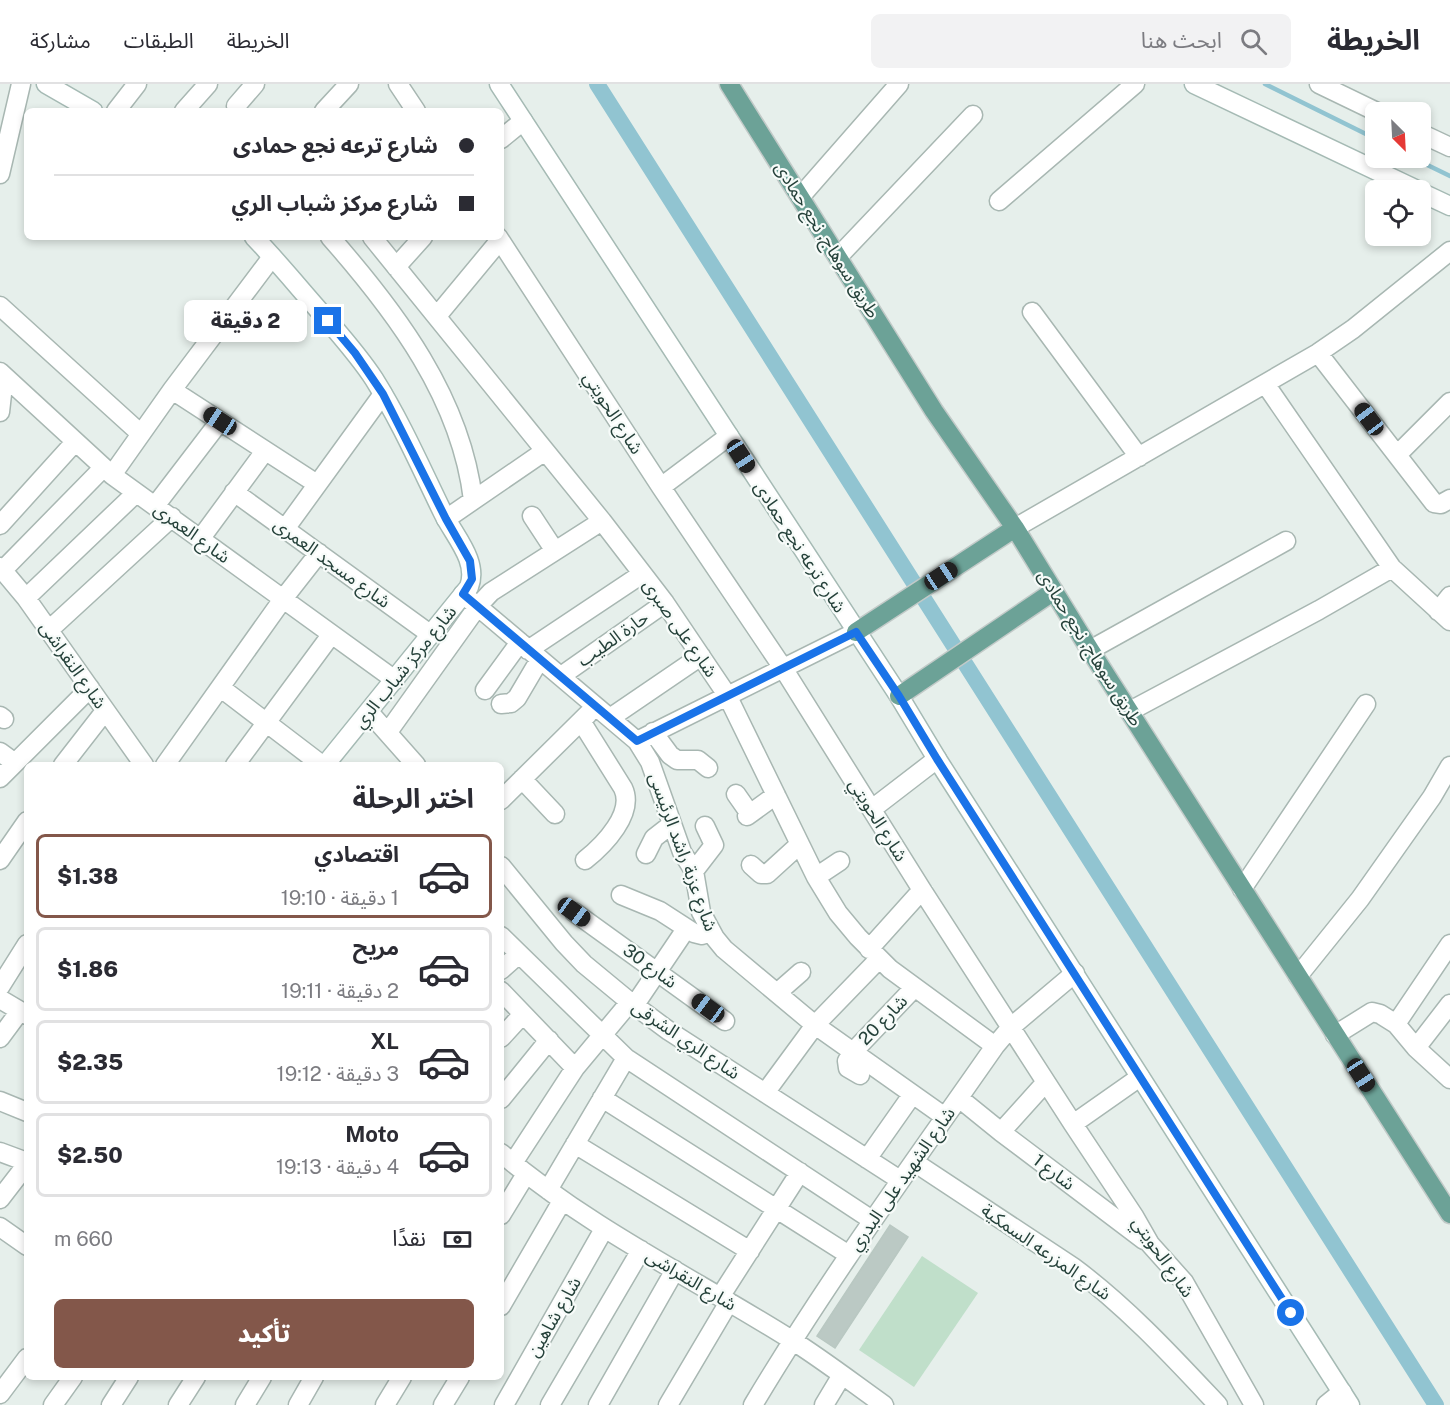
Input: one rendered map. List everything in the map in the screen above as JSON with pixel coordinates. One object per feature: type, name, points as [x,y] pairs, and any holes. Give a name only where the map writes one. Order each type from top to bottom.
[{"type":"main road","name":"طريق سوهاج, نجع حمادى","points":[[729,84],[934,411],[1015,528],[1090,650],[1450,1214]]},
{"type":"main road","points":[[856,632],[1015,528]]},
{"type":"main road","points":[[899,696],[1054,591]]},
{"type":"street","points":[[0,174],[21,84]]},
{"type":"street","points":[[118,108],[137,84]]},
{"type":"street","points":[[187,108],[208,84]]},
{"type":"street","points":[[236,106],[255,84]]},
{"type":"street","points":[[327,108],[348,84]]},
{"type":"street","points":[[398,84],[409,108]]},
{"type":"street","name":"شارع ترعه نجع حمادى","points":[[499,84],[899,696],[1346,1398]]},
{"type":"street","points":[[801,196],[899,84]]},
{"type":"street","points":[[999,201],[1135,84]]},
{"type":"street","points":[[1194,84],[1396,180]]},
{"type":"street","points":[[1319,84],[1365,106]]},
{"type":"street","points":[[55,86],[88,108]]},
{"type":"street","points":[[838,257],[973,115]]},
{"type":"street","points":[[504,137],[523,121]]},
{"type":"street","points":[[1431,138],[1450,147]]},
{"type":"street","points":[[1431,197],[1450,207]]},
{"type":"street","name":"شارع مركز شباب الري","points":[[257,240],[355,353],[383,394],[446,519],[470,561],[472,570],[472,579],[463,594],[327,762]]},
{"type":"street","points":[[332,240],[384,303],[436,386],[463,448],[473,500]]},
{"type":"street","name":"شارع على صبرى","points":[[374,240],[602,521],[665,603],[727,695],[816,877],[838,913],[874,954],[995,1046]]},
{"type":"street","points":[[396,267],[420,240]]},
{"type":"street","points":[[437,316],[497,240]]},
{"type":"street","name":"شارع الحويتي","points":[[500,240],[661,487],[783,668],[922,890],[1150,1244],[1184,1282],[1254,1405]]},
{"type":"street","points":[[1015,528],[1318,353],[1353,329],[1450,251]]},
{"type":"street","points":[[2,568],[108,471],[141,434],[273,257]]},
{"type":"street","points":[[0,306],[141,434]]},
{"type":"street","points":[[1032,312],[1139,457]]},
{"type":"street","points":[[1318,353],[1434,503],[1441,504],[1450,499]]},
{"type":"street","points":[[0,412],[2,374]]},
{"type":"street","name":"شارع العمرى","points":[[2,374],[75,442],[136,493],[395,680]]},
{"type":"street","points":[[1266,385],[1392,568],[1444,616],[1450,596]]},
{"type":"street","points":[[172,390],[317,484]]},
{"type":"street","points":[[285,529],[383,394]]},
{"type":"street","points":[[1397,456],[1450,402]]},
{"type":"street","points":[[155,506],[220,421]]},
{"type":"street","points":[[661,487],[729,436]]},
{"type":"street","points":[[0,525],[75,442]]},
{"type":"street","points":[[201,538],[265,451]]},
{"type":"street","points":[[446,519],[544,451]]},
{"type":"street","name":"شارع مسجد العمرى","points":[[234,492],[430,634]]},
{"type":"street","points":[[26,598],[136,493]]},
{"type":"street","points":[[532,516],[555,551]]},
{"type":"street","points":[[49,630],[172,517]]},
{"type":"street","points":[[388,732],[478,606],[501,584],[602,521]]},
{"type":"street","points":[[1090,650],[1286,541]]},
{"type":"street","points":[[167,762],[283,599],[319,554]]},
{"type":"street","name":"شارع النقراشى","points":[[2,568],[26,598],[142,762]]},
{"type":"street","points":[[1130,711],[1319,610],[1392,568]]},
{"type":"street","points":[[485,690],[529,650],[642,574]]},
{"type":"street","name":"شارع عزبة راشد الرئيسى","points":[[463,594],[610,718],[645,736],[650,762],[682,852],[694,871],[701,912],[724,949],[815,1025],[945,1117]]},
{"type":"street","name":"حارة الطيب","points":[[561,676],[665,603]]},
{"type":"street","points":[[708,768],[698,760],[676,760],[645,736],[856,632]]},
{"type":"street","points":[[237,762],[332,635]]},
{"type":"street","points":[[501,704],[511,703],[517,698],[529,650]]},
{"type":"street","points":[[610,718],[701,656]]},
{"type":"street","points":[[0,778],[90,688]]},
{"type":"street","points":[[221,688],[320,762]]},
{"type":"street","points":[[1242,889],[1366,704]]},
{"type":"street","points":[[504,797],[596,706]]},
{"type":"street","points":[[65,762],[105,711]]},
{"type":"street","points":[[369,712],[413,762]]},
{"type":"street","points":[[581,721],[623,788],[627,799],[626,807],[611,834],[596,852],[585,860]]},
{"type":"street","points":[[0,752],[15,763]]},
{"type":"street","points":[[872,809],[937,759]]},
{"type":"street","points":[[1298,976],[1360,899],[1432,797],[1450,766]]},
{"type":"street","points":[[522,779],[555,814]]},
{"type":"street","points":[[736,794],[748,815],[776,795]]},
{"type":"street","points":[[646,854],[654,838],[672,824]]},
{"type":"street","points":[[0,860],[24,825]]},
{"type":"street","points":[[694,871],[714,845],[705,826]]},
{"type":"street","points":[[751,865],[761,874],[766,874],[800,844]]},
{"type":"street","points":[[816,877],[840,861]]},
{"type":"street","name":"شارع الري الشرقى","points":[[504,870],[564,943],[599,977],[632,1004],[900,1180]]},
{"type":"street","points":[[765,1093],[815,1025],[874,954],[922,890]]},
{"type":"street","points":[[621,895],[660,911],[697,934],[711,931]]},
{"type":"street","name":"شارع 30","points":[[574,912],[725,1021]]},
{"type":"street","points":[[504,1202],[513,1163],[575,1068],[632,1004],[686,929]]},
{"type":"street","points":[[504,939],[626,1058],[872,1220]]},
{"type":"street","points":[[1396,1024],[1450,944]]},
{"type":"street","points":[[0,987],[24,949]]},
{"type":"street","points":[[504,967],[519,954]]},
{"type":"street","points":[[777,993],[801,972]]},
{"type":"street","name":"شارع الشهيد على البدري","points":[[753,1405],[792,1340],[872,1220],[995,1046],[1011,1027],[1075,973]]},
{"type":"street","name":"شارع 20","points":[[852,1053],[915,987]]},
{"type":"street","points":[[504,994],[575,1068]]},
{"type":"street","points":[[0,999],[23,1013],[0,1038]]},
{"type":"street","points":[[1416,1048],[1450,1004]]},
{"type":"street","points":[[1335,1035],[1372,1012],[1396,1024],[1416,1048],[1450,1079]]},
{"type":"street","points":[[504,1035],[523,1014]]},
{"type":"street","points":[[504,1095],[549,1040]]},
{"type":"street","points":[[852,1053],[847,1061],[848,1068],[860,1075]]},
{"type":"street","points":[[504,1300],[555,1195],[575,1144],[626,1058]]},
{"type":"street","points":[[1073,1124],[1140,1077]]},
{"type":"street","points":[[1001,1132],[1046,1082]]},
{"type":"street","points":[[867,1159],[912,1095]]},
{"type":"street","points":[[602,1098],[849,1255]]},
{"type":"street","name":"شارع 1","points":[[959,1098],[1150,1244]]},
{"type":"street","points":[[0,1101],[24,1111]]},
{"type":"street","points":[[575,1144],[750,1251]]},
{"type":"street","points":[[0,1152],[24,1162]]},
{"type":"street","name":"شارع المزرعه السمكية","points":[[914,1162],[1098,1285],[1145,1327],[1218,1405]]},
{"type":"street","name":"شارع النقراشى","points":[[513,1163],[604,1229],[792,1340],[884,1405]]},
{"type":"street","points":[[0,1199],[24,1167]]},
{"type":"street","points":[[668,1405],[750,1251],[800,1172]]},
{"type":"street","name":"شارع شاهين","points":[[504,1405],[604,1229]]},
{"type":"street","points":[[3,1235],[24,1245]]},
{"type":"street","points":[[550,1405],[640,1250]]},
{"type":"street","points":[[598,1405],[675,1270]]},
{"type":"street","points":[[0,1394],[24,1362]]},
{"type":"street","points":[[824,1405],[842,1375]]},
{"type":"street","points":[[53,1405],[71,1380]]},
{"type":"street","points":[[111,1405],[127,1380]]},
{"type":"street","points":[[178,1405],[194,1380]]},
{"type":"street","points":[[245,1405],[259,1380]]},
{"type":"street","points":[[297,1405],[312,1380]]},
{"type":"street","points":[[385,1405],[400,1380]]},
{"type":"street","points":[[443,1405],[458,1380]]},
{"type":"street","points":[[1326,1405],[1346,1398]]},
{"type":"green space","points":[[922,1256],[978,1293],[914,1387],[859,1350]]},
{"type":"building","points":[[890,1225],[908,1237],[835,1348],[817,1336]]},
{"type":"waterway","points":[[597,84],[1436,1405]]},
{"type":"waterway","points":[[1265,84],[1365,134]]},
{"type":"waterway","points":[[1431,167],[1450,176]]},
{"type":"route","points":[[328,321],[373,377],[470,561],[472,579],[463,594],[637,741],[856,632],[1291,1313]]}]
